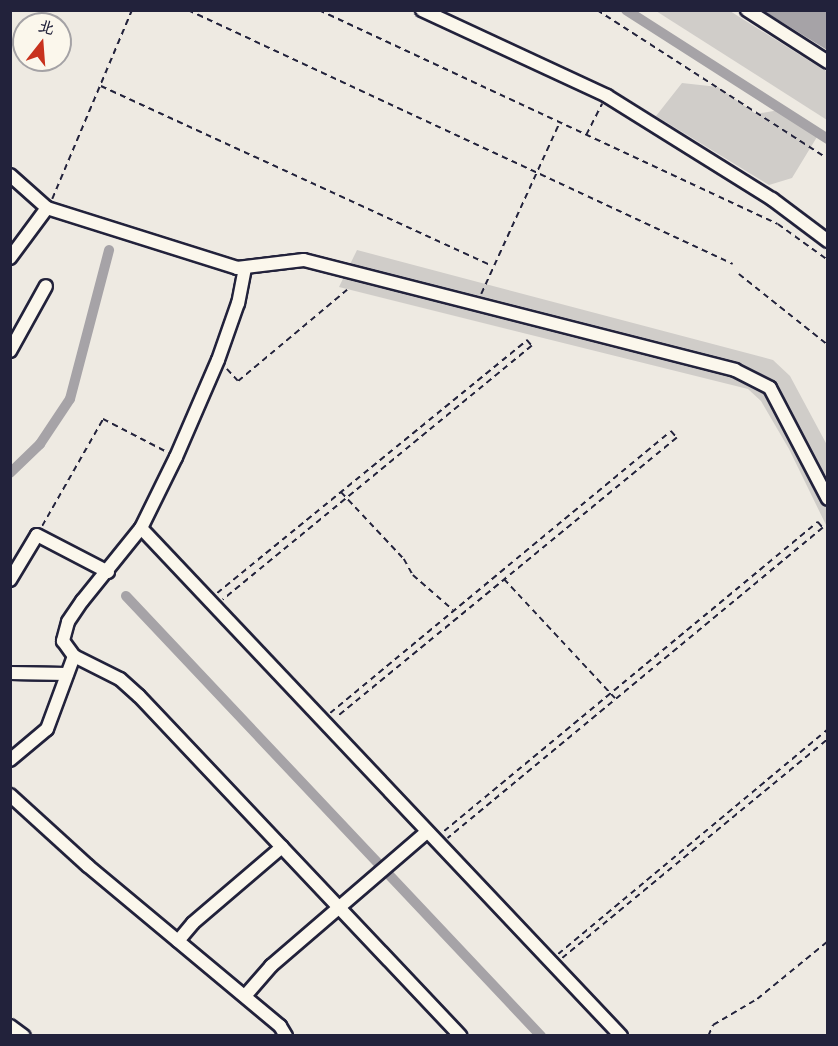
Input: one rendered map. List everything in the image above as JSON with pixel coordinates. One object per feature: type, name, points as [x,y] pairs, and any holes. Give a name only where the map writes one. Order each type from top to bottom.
[{"type":"street","points":[[422,10],[607,96],[772,198],[828,241]]},
{"type":"street","points":[[747,10],[828,62]]},
{"type":"street","points":[[10,175],[47,208],[244,268],[304,260],[724,367],[759,379],[779,401],[828,499]]},
{"type":"street","points":[[10,258],[47,208]]},
{"type":"street","points":[[244,268],[238,303],[218,360],[176,457],[141,528],[108,572],[82,601],[64,633],[63,641],[74,656],[120,679],[139,696],[459,1035]]},
{"type":"street","points":[[10,351],[46,286]]},
{"type":"street","points":[[141,528],[621,1035]]},
{"type":"street","points":[[10,580],[37,535],[108,572]]},
{"type":"street","points":[[10,760],[47,729],[74,656]]},
{"type":"street","points":[[10,673],[67,674]]},
{"type":"street","points":[[10,795],[244,996],[286,1035]]},
{"type":"street","points":[[244,996],[271,966],[397,858],[433,839]]},
{"type":"street","points":[[178,941],[192,923],[282,847]]},
{"type":"street","points":[[10,1026],[24,1035]]},
{"type":"path","points":[[47,208],[132,10]]},
{"type":"path","points":[[188,10],[733,264]]},
{"type":"path","points":[[319,10],[778,224],[828,260]]},
{"type":"path","points":[[597,10],[828,159]]},
{"type":"path","points":[[100,86],[492,266]]},
{"type":"path","points":[[586,136],[607,96]]},
{"type":"path","points":[[478,304],[492,266],[559,123]]},
{"type":"path","points":[[739,274],[828,345]]},
{"type":"path","points":[[218,360],[238,381],[347,290]]},
{"type":"path","points":[[527,340],[532,346],[346,498],[212,603],[341,492],[527,340]]},
{"type":"path","points":[[37,535],[103,419],[176,457]]},
{"type":"path","points":[[671,432],[677,438],[325,722],[454,611],[671,432]]},
{"type":"path","points":[[341,492],[404,559],[413,575],[454,611]]},
{"type":"path","points":[[818,522],[823,528],[616,699],[433,839],[818,522]]},
{"type":"path","points":[[504,579],[616,699]]},
{"type":"path","points":[[552,962],[828,729]]},
{"type":"path","points":[[552,962],[828,739]]},
{"type":"path","points":[[708,1035],[713,1025],[757,999],[828,941]]},
{"type":"shaded area","points":[[656,11],[730,11],[827,72],[827,120]]},
{"type":"shaded area","points":[[764,11],[827,11],[827,50]]},
{"type":"shaded area","points":[[682,83],[718,87],[756,114],[785,109],[820,132],[792,178],[769,185],[656,116]]},
{"type":"shaded area","points":[[357,250],[773,360],[790,376],[827,445],[827,527],[789,449],[761,401],[748,389],[339,287]]},
{"type":"waterway","points":[[626,10],[828,139]]},
{"type":"waterway","points":[[10,473],[40,444],[70,399],[109,250]]},
{"type":"waterway","points":[[126,596],[541,1036]]}]
